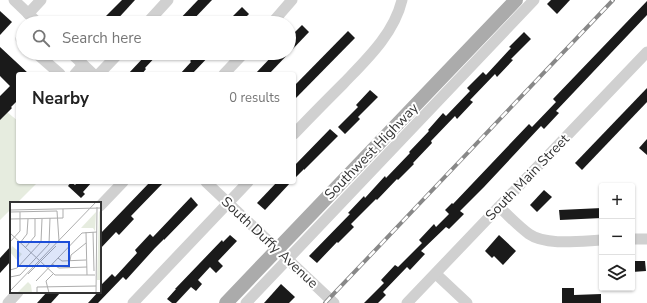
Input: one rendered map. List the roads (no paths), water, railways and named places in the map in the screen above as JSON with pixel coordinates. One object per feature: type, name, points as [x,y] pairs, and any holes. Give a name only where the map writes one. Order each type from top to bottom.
[{"type":"main road","name":"Southwest Highway","points":[[226,303],[516,0]]},
{"type":"street","points":[[14,0],[30,16]]},
{"type":"street","points":[[35,16],[41,0]]},
{"type":"street","points":[[153,16],[168,0]]},
{"type":"street","points":[[278,16],[292,0]]},
{"type":"street","points":[[296,132],[369,56],[387,33],[400,9],[402,0]]},
{"type":"street","name":"Southwest Highway","points":[[246,303],[534,0]]},
{"type":"street","name":"South Main Street","points":[[408,303],[647,52]]},
{"type":"street","points":[[44,60],[58,72]]},
{"type":"street","points":[[78,60],[91,72]]},
{"type":"street","points":[[101,72],[112,60]]},
{"type":"street","points":[[226,72],[237,60]]},
{"type":"street","points":[[77,72],[83,65]]},
{"type":"street","points":[[101,205],[121,184]]},
{"type":"street","name":"South Duffy Avenue","points":[[208,184],[333,302]]},
{"type":"street","points":[[132,303],[246,184]]},
{"type":"street","points":[[499,207],[528,234],[543,241],[557,242],[599,240]]},
{"type":"street","points":[[635,239],[647,238]]},
{"type":"street","points":[[436,274],[468,303]]},
{"type":"street","points":[[8,303],[17,293]]},
{"type":"railway","points":[[325,303],[613,0]]}]
